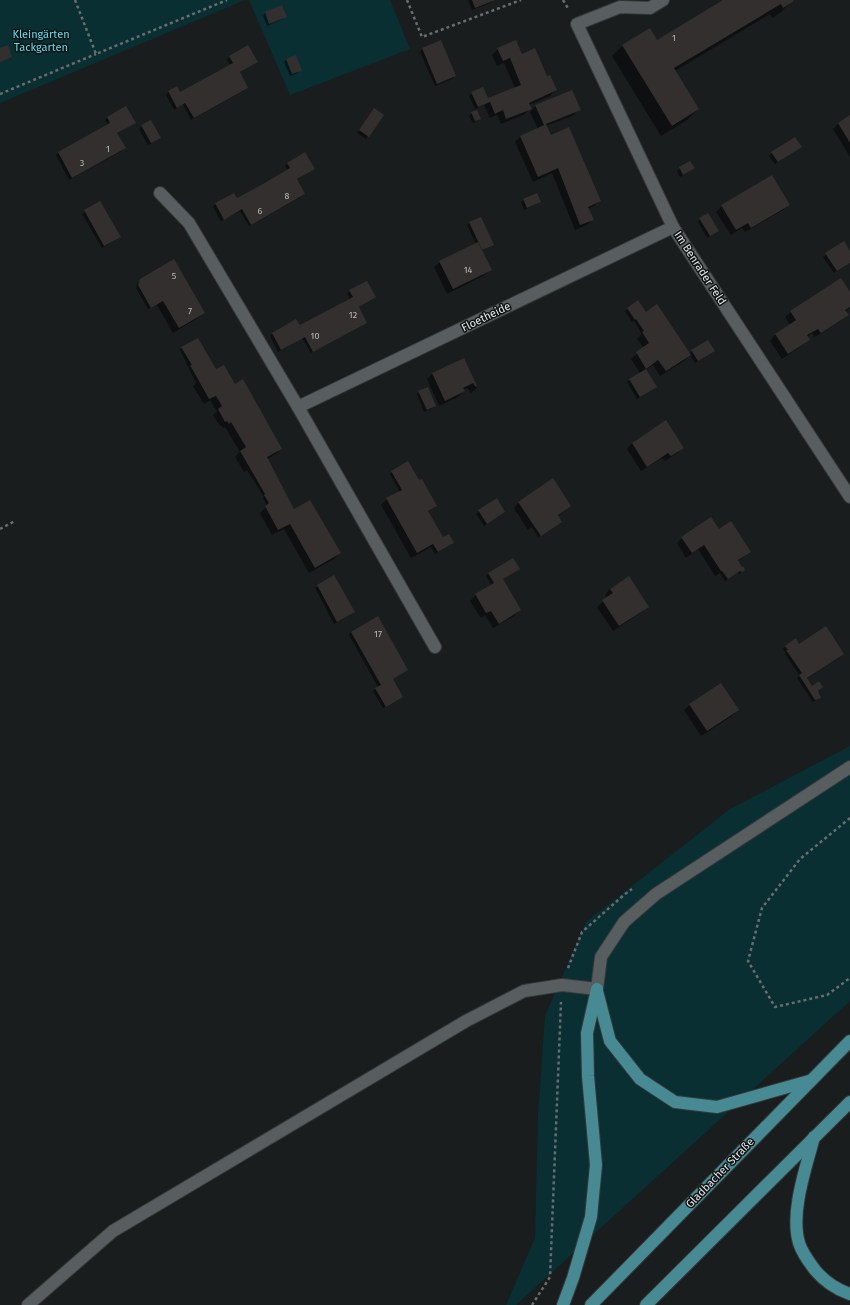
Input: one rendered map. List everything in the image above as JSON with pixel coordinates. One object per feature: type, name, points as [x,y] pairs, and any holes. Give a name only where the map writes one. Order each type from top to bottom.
[{"type":"main road","points":[[597,989],[610,1041],[640,1079],[675,1102],[717,1107],[810,1081]]},
{"type":"main road","points":[[563,1305],[574,1278],[591,1217],[596,1165],[588,1076],[587,1033],[597,989]]},
{"type":"main road","name":"Gladbacher Straße","points":[[591,1305],[850,1041]]},
{"type":"main road","points":[[646,1305],[850,1102]]},
{"type":"main road","points":[[814,1137],[799,1197],[797,1227],[799,1244],[808,1261],[823,1280],[839,1290],[850,1294]]},
{"type":"street","points":[[648,4],[662,0]]},
{"type":"street","name":"Im Benrader Feld","points":[[648,4],[620,7],[577,24],[673,227],[850,496]]},
{"type":"street","points":[[160,193],[189,223],[298,407],[435,648]]},
{"type":"street","name":"Floetheide","points":[[298,407],[673,227]]},
{"type":"street","points":[[28,1305],[113,1231],[466,1021],[524,992],[562,985],[597,989],[601,957],[624,922],[656,894],[850,767]]},
{"type":"path","points":[[75,0],[96,54]]},
{"type":"path","points":[[0,94],[227,0]]},
{"type":"path","points":[[407,0],[422,37],[521,0]]},
{"type":"path","points":[[0,529],[15,521]]},
{"type":"path","points":[[850,818],[800,859],[762,908],[748,961],[775,1007],[827,994],[850,978]]},
{"type":"path","points":[[532,1305],[550,1277],[562,985],[582,932],[625,894],[638,885]]},
{"type":"green space","name":"Kleingärten Tackgarten","points":[[0,0],[245,0],[0,103]]},
{"type":"green space","points":[[249,0],[390,0],[410,49],[290,95]]},
{"type":"green space","points":[[850,746],[850,1001],[516,1305],[506,1305],[535,1238],[538,1116],[545,1016],[586,922],[730,809]]},
{"type":"building","points":[[472,0],[495,0],[475,8]]},
{"type":"building","points":[[723,0],[794,1],[783,8],[781,4],[674,68],[699,109],[672,126],[622,45],[650,28],[657,40]]},
{"type":"building","points":[[282,5],[287,17],[269,24],[265,12]]},
{"type":"building","points":[[441,40],[456,76],[437,84],[422,48]]},
{"type":"building","points":[[516,40],[522,54],[535,48],[547,76],[550,75],[557,90],[529,103],[532,109],[506,119],[503,110],[495,114],[490,102],[478,107],[471,92],[483,87],[488,98],[521,85],[510,58],[503,61],[497,48]]},
{"type":"building","points":[[8,45],[12,57],[0,62],[0,48]]},
{"type":"building","points":[[248,45],[258,62],[240,72],[248,88],[194,118],[185,103],[177,108],[168,91],[177,86],[180,92],[233,63],[229,56]]},
{"type":"building","points":[[296,55],[302,71],[292,74],[286,59]]},
{"type":"building","points":[[572,90],[581,110],[546,124],[551,135],[569,127],[601,201],[588,207],[594,220],[580,225],[558,168],[538,177],[520,136],[544,125],[535,105]]},
{"type":"building","points":[[126,106],[136,123],[117,133],[126,148],[72,178],[58,152],[110,123],[107,117]]},
{"type":"building","points":[[374,108],[384,115],[369,137],[359,130]]},
{"type":"building","points":[[477,110],[481,119],[475,121],[471,112]]},
{"type":"building","points":[[850,115],[850,143],[838,123]]},
{"type":"building","points":[[151,120],[161,138],[151,143],[141,125]]},
{"type":"building","points":[[795,137],[802,147],[778,162],[771,152]]},
{"type":"building","points":[[305,152],[315,169],[297,179],[305,194],[251,225],[242,209],[224,220],[215,203],[234,193],[237,198],[263,184],[290,168],[287,163]]},
{"type":"building","points":[[690,161],[695,168],[683,175],[679,167]]},
{"type":"building","points":[[772,175],[790,205],[751,228],[748,223],[736,230],[721,205]]},
{"type":"building","points":[[537,193],[541,202],[527,208],[523,199]]},
{"type":"building","points":[[100,201],[121,237],[104,246],[84,210]]},
{"type":"building","points":[[708,213],[719,231],[710,236],[699,218]]},
{"type":"building","points":[[481,217],[494,245],[482,250],[469,222]]},
{"type":"building","points":[[844,241],[850,251],[850,263],[837,271],[825,253]]},
{"type":"building","points":[[478,242],[492,270],[453,289],[439,261]]},
{"type":"building","points":[[174,259],[205,313],[179,328],[163,301],[151,308],[138,285],[140,279]]},
{"type":"building","points":[[841,278],[850,292],[850,307],[845,310],[849,315],[821,333],[818,329],[807,335],[810,340],[788,354],[775,334],[796,320],[790,311]]},
{"type":"building","points":[[367,281],[376,297],[359,307],[367,323],[313,352],[305,337],[281,350],[272,333],[296,319],[300,325],[353,297],[349,290]]},
{"type":"building","points":[[638,300],[646,312],[657,304],[691,355],[666,371],[658,360],[646,369],[636,352],[649,343],[642,332],[644,331],[627,308]]},
{"type":"building","points":[[198,338],[216,369],[224,365],[235,384],[243,379],[282,449],[267,457],[294,509],[310,500],[341,553],[315,568],[290,524],[278,530],[265,506],[269,503],[264,495],[265,494],[240,451],[246,447],[231,422],[229,424],[227,421],[225,422],[218,409],[222,406],[216,396],[209,399],[181,347]]},
{"type":"building","points":[[708,340],[715,351],[698,361],[691,350]]},
{"type":"building","points":[[464,358],[477,386],[473,383],[463,388],[465,391],[445,401],[432,373]]},
{"type":"building","points":[[646,369],[657,387],[640,397],[629,379]]},
{"type":"building","points":[[428,387],[436,406],[427,410],[418,391]]},
{"type":"building","points":[[666,420],[684,448],[671,456],[668,453],[647,467],[632,443]]},
{"type":"building","points":[[408,461],[419,480],[422,479],[437,506],[428,511],[443,537],[449,534],[454,543],[438,552],[433,544],[417,553],[386,498],[402,490],[391,471]]},
{"type":"building","points":[[553,478],[571,506],[558,515],[562,522],[541,536],[518,502]]},
{"type":"building","points":[[497,498],[505,512],[487,524],[478,510]]},
{"type":"building","points":[[711,517],[719,529],[731,521],[751,552],[738,560],[745,570],[742,572],[740,571],[728,579],[704,545],[692,553],[681,537]]},
{"type":"building","points":[[513,558],[520,569],[503,579],[521,610],[499,624],[491,611],[486,613],[475,594],[494,583],[488,573]]},
{"type":"building","points":[[334,575],[355,612],[337,622],[317,585]]},
{"type":"building","points":[[629,576],[649,607],[619,626],[602,600],[613,593],[610,589]]},
{"type":"building","points":[[378,616],[408,670],[393,679],[403,697],[386,707],[375,688],[381,685],[351,632]]},
{"type":"building","points":[[826,626],[844,654],[807,678],[812,686],[819,681],[823,687],[818,691],[821,698],[815,700],[799,675],[802,673],[786,650],[788,650],[785,646],[796,638],[799,644]]},
{"type":"building","points":[[721,683],[739,710],[707,731],[689,704]]}]
